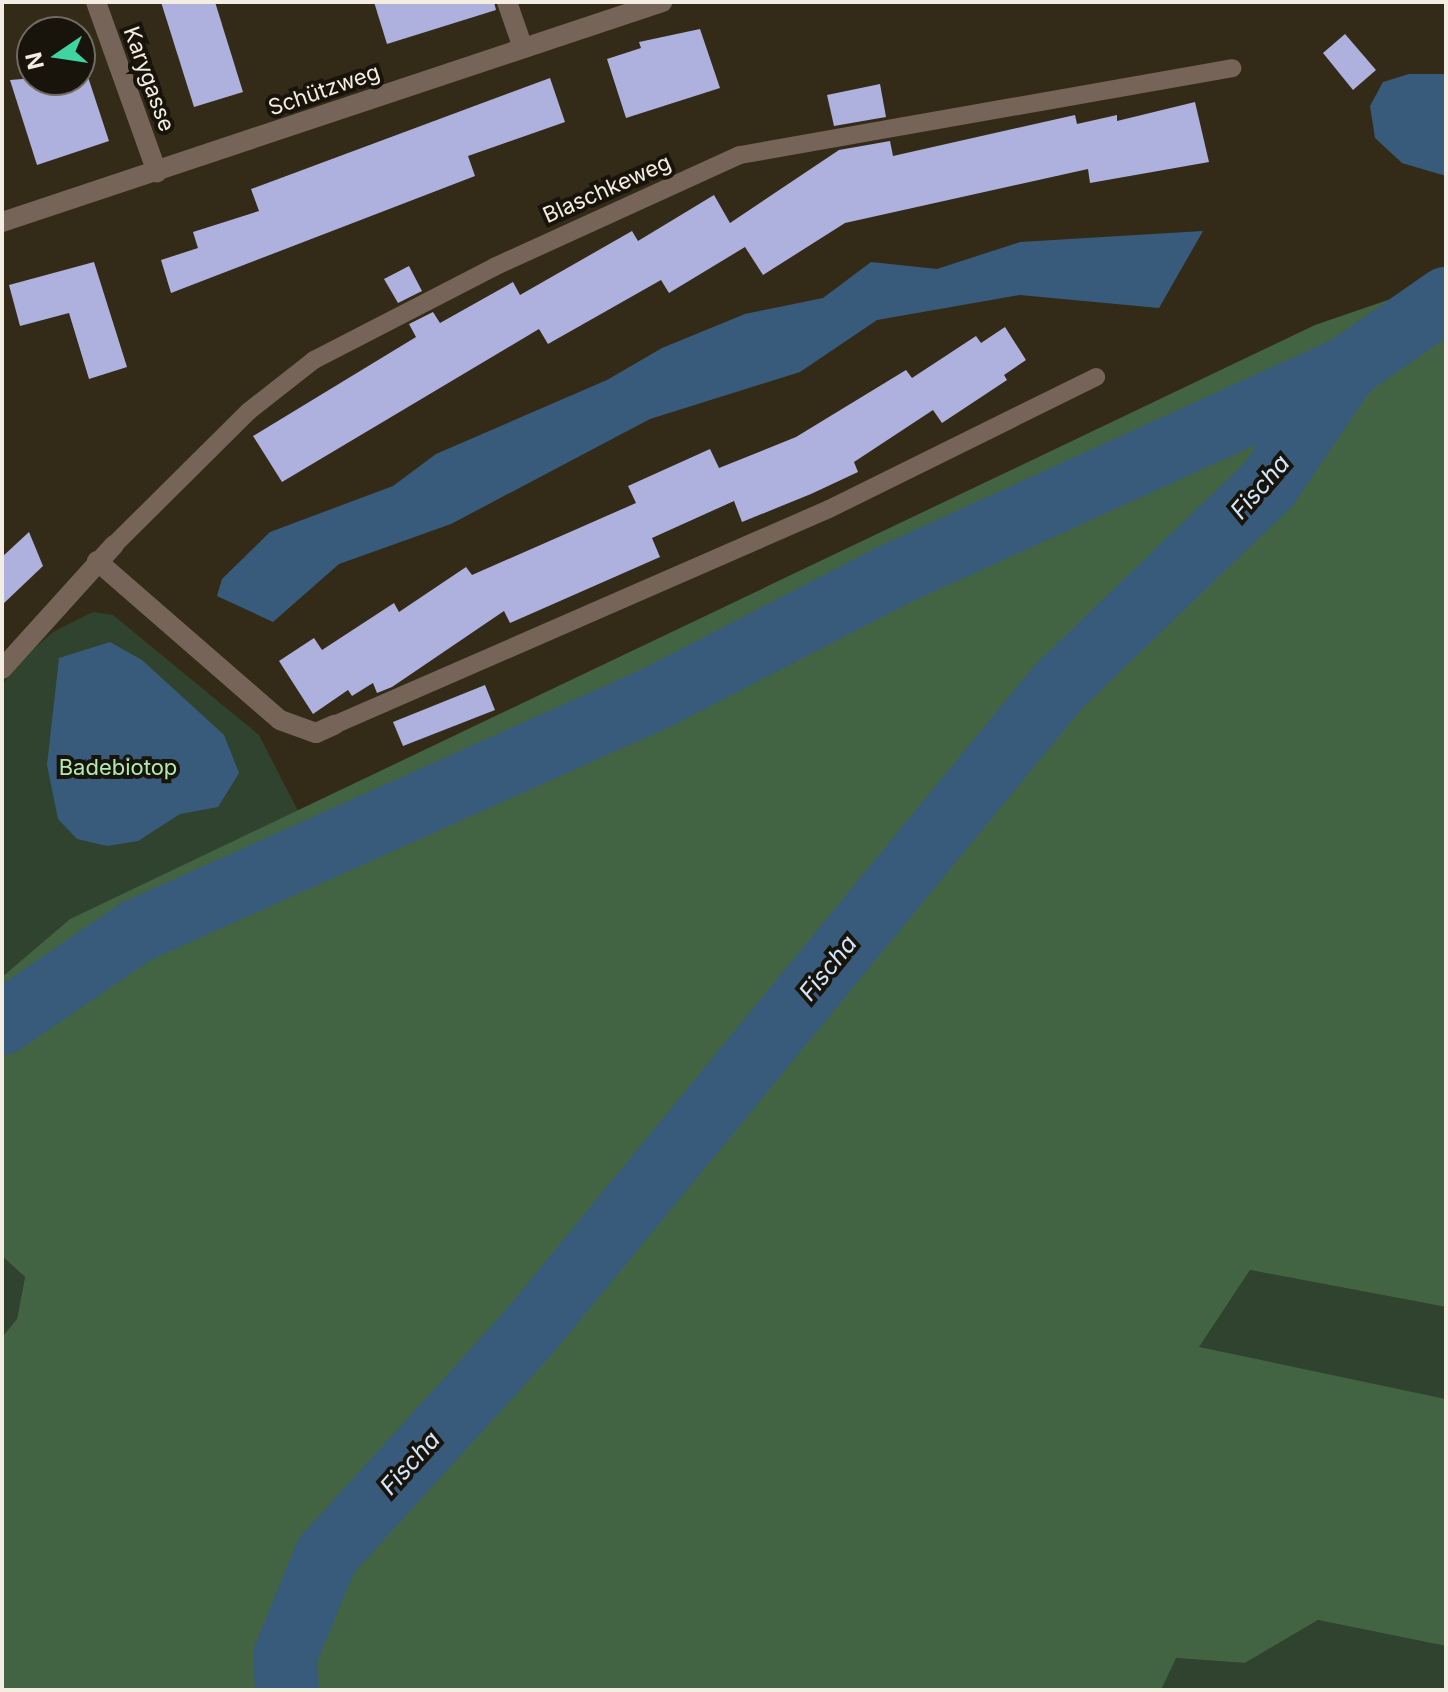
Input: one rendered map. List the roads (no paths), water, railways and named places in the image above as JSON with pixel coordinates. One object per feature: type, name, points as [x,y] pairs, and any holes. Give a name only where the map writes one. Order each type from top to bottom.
[{"type":"street","name":"Karygasse","points":[[96,2],[157,172]]},
{"type":"street","points":[[507,2],[523,48]]},
{"type":"street","name":"Schützweg","points":[[2,222],[662,2]]},
{"type":"street","name":"Blaschkeweg","points":[[2,669],[114,545]]},
{"type":"street","points":[[97,561],[280,720],[316,733],[334,725]]},
{"type":"lane","name":"Blaschkeweg","points":[[114,545],[249,411],[314,360],[494,267],[740,155],[1232,68]]},
{"type":"lane","points":[[334,725],[829,509],[1096,377]]},
{"type":"water","points":[[1409,74],[1446,74],[1446,176],[1402,163],[1375,138],[1370,106],[1383,82]]},
{"type":"water","points":[[1203,231],[1159,308],[1020,295],[877,320],[800,372],[650,419],[451,524],[339,564],[273,622],[217,596],[222,579],[270,532],[393,486],[436,454],[607,380],[662,348],[745,314],[823,298],[871,262],[937,269],[1020,242]]},
{"type":"water","points":[[110,642],[142,660],[224,735],[239,773],[218,807],[180,814],[138,841],[107,846],[77,839],[58,819],[47,765],[59,658]]},
{"type":"waterway","name":"Fischa","points":[[287,1690],[285,1656],[326,1556],[529,1332],[1058,687],[1269,484],[1347,368],[1446,299]]},
{"type":"waterway","points":[[2,1023],[137,931],[658,697],[891,576],[1347,368]]},
{"type":"park label","name":"Badebiotop","points":[[118,768]]}]
